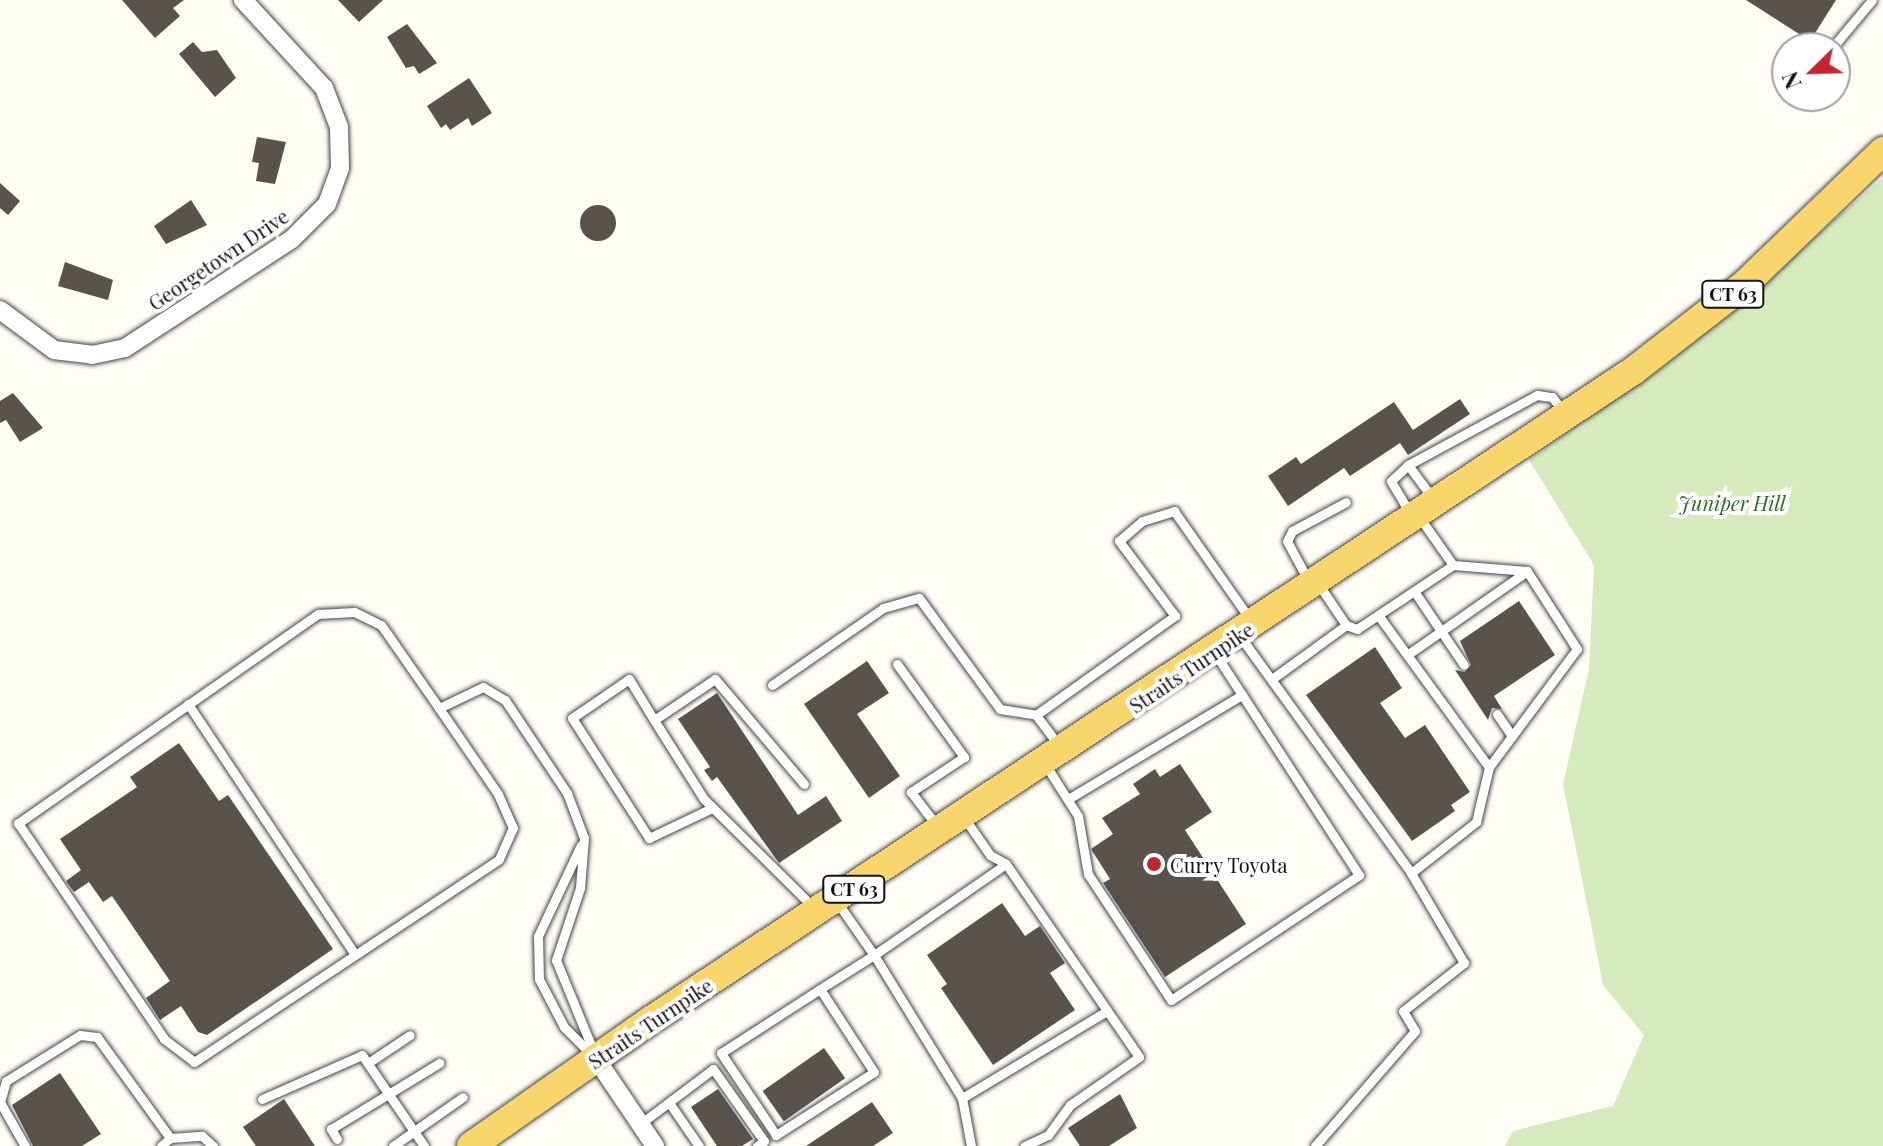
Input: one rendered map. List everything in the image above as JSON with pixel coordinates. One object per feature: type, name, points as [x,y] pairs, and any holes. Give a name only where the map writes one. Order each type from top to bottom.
[{"type":"main road","name":"Straits Turnpike","points":[[477,1144],[827,906],[1566,416],[1745,284],[1883,151]]},
{"type":"street","name":"Georgetown Drive","points":[[0,310],[54,350],[92,355],[125,348],[292,239],[327,204],[340,158],[339,127],[324,88],[243,0]]},
{"type":"street","points":[[597,1060],[655,1146]]},
{"type":"lane","points":[[1845,32],[1872,0]]},
{"type":"lane","points":[[1422,512],[1391,481],[1408,465],[1537,395],[1552,397],[1566,416]]},
{"type":"lane","points":[[1408,465],[1422,512],[1453,565]]},
{"type":"lane","points":[[1346,502],[1292,531],[1287,541],[1346,625],[1357,629],[1453,565],[1527,571]]},
{"type":"lane","points":[[772,685],[883,608],[919,598],[1000,709],[1036,715],[1175,616],[1119,541],[1142,521],[1174,511],[1247,630],[1272,679],[1411,873],[1464,963],[1403,1011],[1415,1031],[1315,1146]]},
{"type":"lane","points":[[1407,655],[1527,571]]},
{"type":"lane","points":[[1411,873],[1476,822],[1489,767],[1577,649],[1527,571]]},
{"type":"lane","points":[[1414,591],[1464,665]]},
{"type":"lane","points":[[354,612],[381,625],[498,794],[513,828],[499,859],[194,1062],[164,1039],[18,823],[188,704],[318,614],[354,612]]},
{"type":"lane","points":[[1378,615],[1489,767]]},
{"type":"lane","points":[[1272,679],[1346,625]]},
{"type":"lane","points":[[1036,715],[1068,799],[1078,816],[1088,874],[1171,1000],[1359,875],[1214,652]]},
{"type":"lane","points":[[897,664],[964,757],[911,792],[990,855],[1006,864],[1139,1057],[1070,1105],[1048,1135],[1024,1146]]},
{"type":"lane","points":[[712,808],[649,838],[572,718],[629,679],[712,808],[827,906],[874,955],[962,1098],[971,1146]]},
{"type":"lane","points":[[654,720],[715,679],[804,784]]},
{"type":"lane","points":[[439,708],[483,687],[505,700],[567,793],[584,838],[580,888],[556,960],[597,1060]]},
{"type":"lane","points":[[1068,799],[1242,695]]},
{"type":"lane","points":[[188,704],[355,954]]},
{"type":"lane","points":[[1497,714],[1512,736]]},
{"type":"lane","points":[[584,838],[538,936],[539,979],[564,1027],[597,1060]]},
{"type":"lane","points":[[820,989],[874,1072],[776,1135],[721,1053],[820,989],[874,955],[1006,864]]},
{"type":"lane","points":[[962,1098],[1107,1011]]},
{"type":"lane","points":[[25,1146],[0,1102],[6,1081],[80,1035],[97,1037],[170,1138]]},
{"type":"lane","points":[[368,1063],[410,1035]]},
{"type":"lane","points":[[262,1099],[329,1066],[362,1055],[424,1146]]},
{"type":"lane","points":[[337,1139],[331,1129],[439,1063]]},
{"type":"lane","points":[[640,1124],[713,1069],[764,1141],[757,1146]]},
{"type":"lane","points":[[393,1146],[463,1097]]},
{"type":"lane","points":[[670,1104],[699,1146]]},
{"type":"lane","points":[[161,1146],[170,1138],[202,1136],[213,1146]]},
{"type":"green space","name":"Juniper Hill","points":[[1883,178],[1883,1146],[1505,1146],[1513,1131],[1613,1106],[1644,1035],[1603,985],[1563,784],[1589,669],[1594,565],[1529,460],[1682,351]]},
{"type":"building","points":[[122,0],[184,0],[173,8],[180,16],[155,38]]},
{"type":"building","points":[[338,0],[383,0],[359,22]]},
{"type":"building","points":[[1746,0],[1836,0],[1816,32],[1796,32]]},
{"type":"building","points":[[407,24],[437,63],[419,74],[414,66],[406,68],[387,37]]},
{"type":"building","points":[[193,42],[202,52],[217,50],[236,78],[215,97],[179,54]]},
{"type":"building","points":[[469,78],[492,113],[472,126],[468,118],[450,130],[446,124],[441,128],[427,106]]},
{"type":"building","points":[[257,137],[286,142],[275,184],[256,181],[259,163],[252,162]]},
{"type":"building","points":[[0,183],[20,201],[8,215],[0,208]]},
{"type":"building","points":[[191,200],[207,225],[166,244],[154,226]]},
{"type":"building","points":[[598,205],[611,210],[616,223],[611,236],[598,241],[585,236],[580,223],[585,210]]},
{"type":"building","points":[[65,262],[113,280],[108,300],[58,286]]},
{"type":"building","points":[[13,393],[43,428],[20,442],[6,420],[0,423],[0,401]]},
{"type":"building","points":[[1460,399],[1470,414],[1408,455],[1400,443],[1350,476],[1344,468],[1288,506],[1268,476],[1296,457],[1301,464],[1394,402],[1413,430]]},
{"type":"building","points":[[1519,601],[1555,655],[1494,696],[1502,709],[1492,708],[1488,720],[1455,670],[1465,672],[1471,665],[1460,641]]},
{"type":"building","points":[[1375,647],[1402,688],[1380,703],[1405,738],[1425,725],[1470,792],[1451,805],[1455,811],[1412,841],[1306,695]]},
{"type":"building","points":[[867,661],[889,693],[857,714],[900,776],[869,798],[804,704]]},
{"type":"building","points":[[717,693],[798,815],[826,796],[842,821],[779,863],[717,777],[712,781],[704,770],[710,767],[678,719]]},
{"type":"building","points":[[179,743],[219,801],[228,795],[333,949],[207,1035],[198,1032],[181,1006],[160,1020],[146,998],[170,981],[112,896],[103,902],[89,882],[74,892],[66,881],[81,870],[60,839],[137,787],[130,777]]},
{"type":"building","name":"Curry Toyota","points":[[1180,764],[1212,812],[1185,830],[1246,924],[1165,977],[1103,883],[1110,879],[1091,849],[1113,834],[1102,818],[1140,794],[1133,784],[1155,769],[1160,777]]},
{"type":"building","points":[[1002,903],[1025,936],[1040,926],[1065,963],[1050,973],[1075,1010],[993,1065],[941,988],[947,984],[927,955]]},
{"type":"building","points":[[824,1048],[845,1078],[784,1121],[763,1091]]},
{"type":"building","points":[[60,1073],[101,1134],[82,1146],[33,1146],[12,1105]]},
{"type":"building","points":[[718,1089],[753,1139],[742,1146],[717,1146],[691,1107]]},
{"type":"building","points":[[1120,1094],[1137,1128],[1109,1146],[1080,1146],[1068,1128]]},
{"type":"building","points":[[284,1099],[315,1146],[256,1146],[243,1127]]},
{"type":"building","points":[[872,1102],[893,1133],[873,1146],[806,1146]]},
{"type":"place","name":"Curry Toyota","points":[[1154,864]]}]
